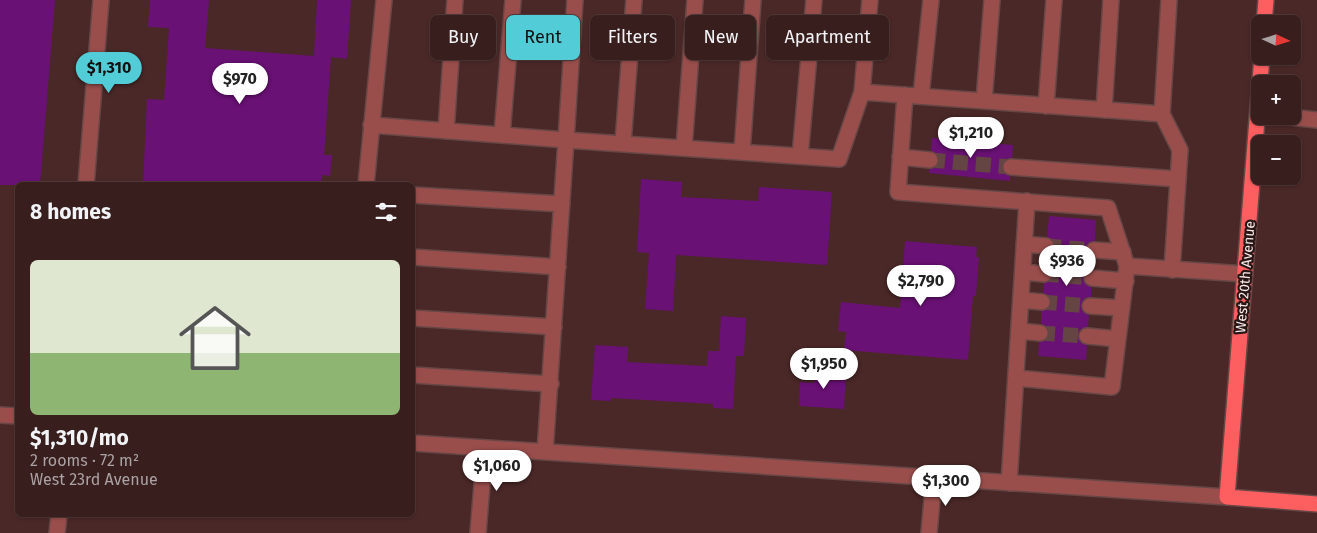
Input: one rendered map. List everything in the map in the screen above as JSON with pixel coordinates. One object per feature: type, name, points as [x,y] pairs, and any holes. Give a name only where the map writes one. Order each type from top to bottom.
[{"type":"main road","points":[[1265,15],[1266,0]]},
{"type":"main road","name":"West 20th Avenue","points":[[1227,497],[1257,125]]},
{"type":"main road","points":[[1227,497],[1317,504]]},
{"type":"street","points":[[86,182],[101,0]]},
{"type":"street","points":[[366,182],[384,0]]},
{"type":"street","points":[[446,131],[455,0]]},
{"type":"street","points":[[502,134],[513,0]]},
{"type":"street","points":[[545,452],[575,0]]},
{"type":"street","points":[[623,143],[634,0]]},
{"type":"street","points":[[684,148],[695,0]]},
{"type":"street","points":[[742,152],[753,0]]},
{"type":"street","points":[[800,156],[814,0]]},
{"type":"street","points":[[371,125],[838,159],[862,92],[870,0]]},
{"type":"street","points":[[921,96],[931,0]]},
{"type":"street","points":[[984,101],[992,0]]},
{"type":"street","points":[[1046,106],[1054,0]]},
{"type":"street","points":[[1104,110],[1112,0]]},
{"type":"street","points":[[1169,0],[1162,114],[1180,150],[1172,270]]},
{"type":"street","points":[[862,92],[1162,114]]},
{"type":"street","points":[[905,95],[898,192],[1108,208],[1125,266],[1112,388],[1016,378]]},
{"type":"street","points":[[1301,118],[1317,120]]},
{"type":"street","points":[[900,157],[930,160]]},
{"type":"street","points":[[1011,167],[1178,179]]},
{"type":"street","points":[[415,195],[562,204]]},
{"type":"street","points":[[1009,483],[1027,202]]},
{"type":"street","points":[[1024,244],[1046,246]]},
{"type":"street","points":[[1094,250],[1125,266],[1245,274]]},
{"type":"street","points":[[415,256],[558,267]]},
{"type":"street","points":[[1092,278],[1125,266]]},
{"type":"street","points":[[1023,272],[1044,274]]},
{"type":"street","points":[[1021,300],[1042,302]]},
{"type":"street","points":[[1090,306],[1122,308]]},
{"type":"street","points":[[415,318],[554,327]]},
{"type":"street","points":[[1019,331],[1040,333]]},
{"type":"street","points":[[1088,336],[1118,339]]},
{"type":"street","points":[[415,375],[551,384]]},
{"type":"street","points":[[0,415],[15,416]]},
{"type":"street","points":[[415,443],[1227,497]]},
{"type":"street","points":[[478,533],[485,448]]},
{"type":"street","points":[[929,533],[934,478]]},
{"type":"street","points":[[57,533],[58,517]]},
{"type":"building","points":[[0,0],[55,0],[40,182],[15,182],[15,185],[0,185]]},
{"type":"building","points":[[150,0],[209,0],[205,48],[314,56],[317,0],[351,0],[347,59],[331,57],[324,155],[332,155],[330,176],[322,175],[321,182],[143,182],[147,99],[164,100],[169,28],[148,27]]},
{"type":"building","points":[[932,138],[1013,145],[1012,158],[1006,159],[1002,166],[1003,172],[1010,176],[1010,181],[929,173],[929,169],[937,166],[939,160],[936,153],[931,151]]},
{"type":"building","points":[[641,179],[682,182],[681,197],[758,201],[759,187],[832,192],[827,265],[676,255],[673,311],[645,309],[649,253],[637,252]]},
{"type":"building","points":[[1049,216],[1096,220],[1095,241],[1087,244],[1085,250],[1088,257],[1094,259],[1093,269],[1088,270],[1083,277],[1084,282],[1091,287],[1091,297],[1085,298],[1081,305],[1082,311],[1089,315],[1088,327],[1080,330],[1078,336],[1081,343],[1087,345],[1086,360],[1038,356],[1039,342],[1047,339],[1049,333],[1046,326],[1041,324],[1041,311],[1049,308],[1051,302],[1048,295],[1043,293],[1044,283],[1051,280],[1053,274],[1050,267],[1045,265],[1046,255],[1053,252],[1055,246],[1052,239],[1047,237]]},
{"type":"building","points":[[905,241],[977,247],[976,257],[979,257],[976,296],[973,296],[968,360],[844,350],[846,332],[838,331],[841,302],[900,308]]},
{"type":"building","points":[[721,316],[746,318],[744,356],[736,356],[733,409],[713,408],[713,404],[611,398],[611,401],[591,400],[595,345],[628,347],[627,362],[707,366],[708,351],[719,351]]},
{"type":"building","points":[[815,370],[846,371],[844,409],[799,406],[800,382],[814,383]]},
{"type":"tunnel","points":[[930,160],[1011,167]]},
{"type":"tunnel","points":[[1046,246],[1094,250]]},
{"type":"tunnel","points":[[1044,274],[1092,278]]},
{"type":"tunnel","points":[[1042,302],[1090,306]]},
{"type":"tunnel","points":[[1040,333],[1087,336]]}]
